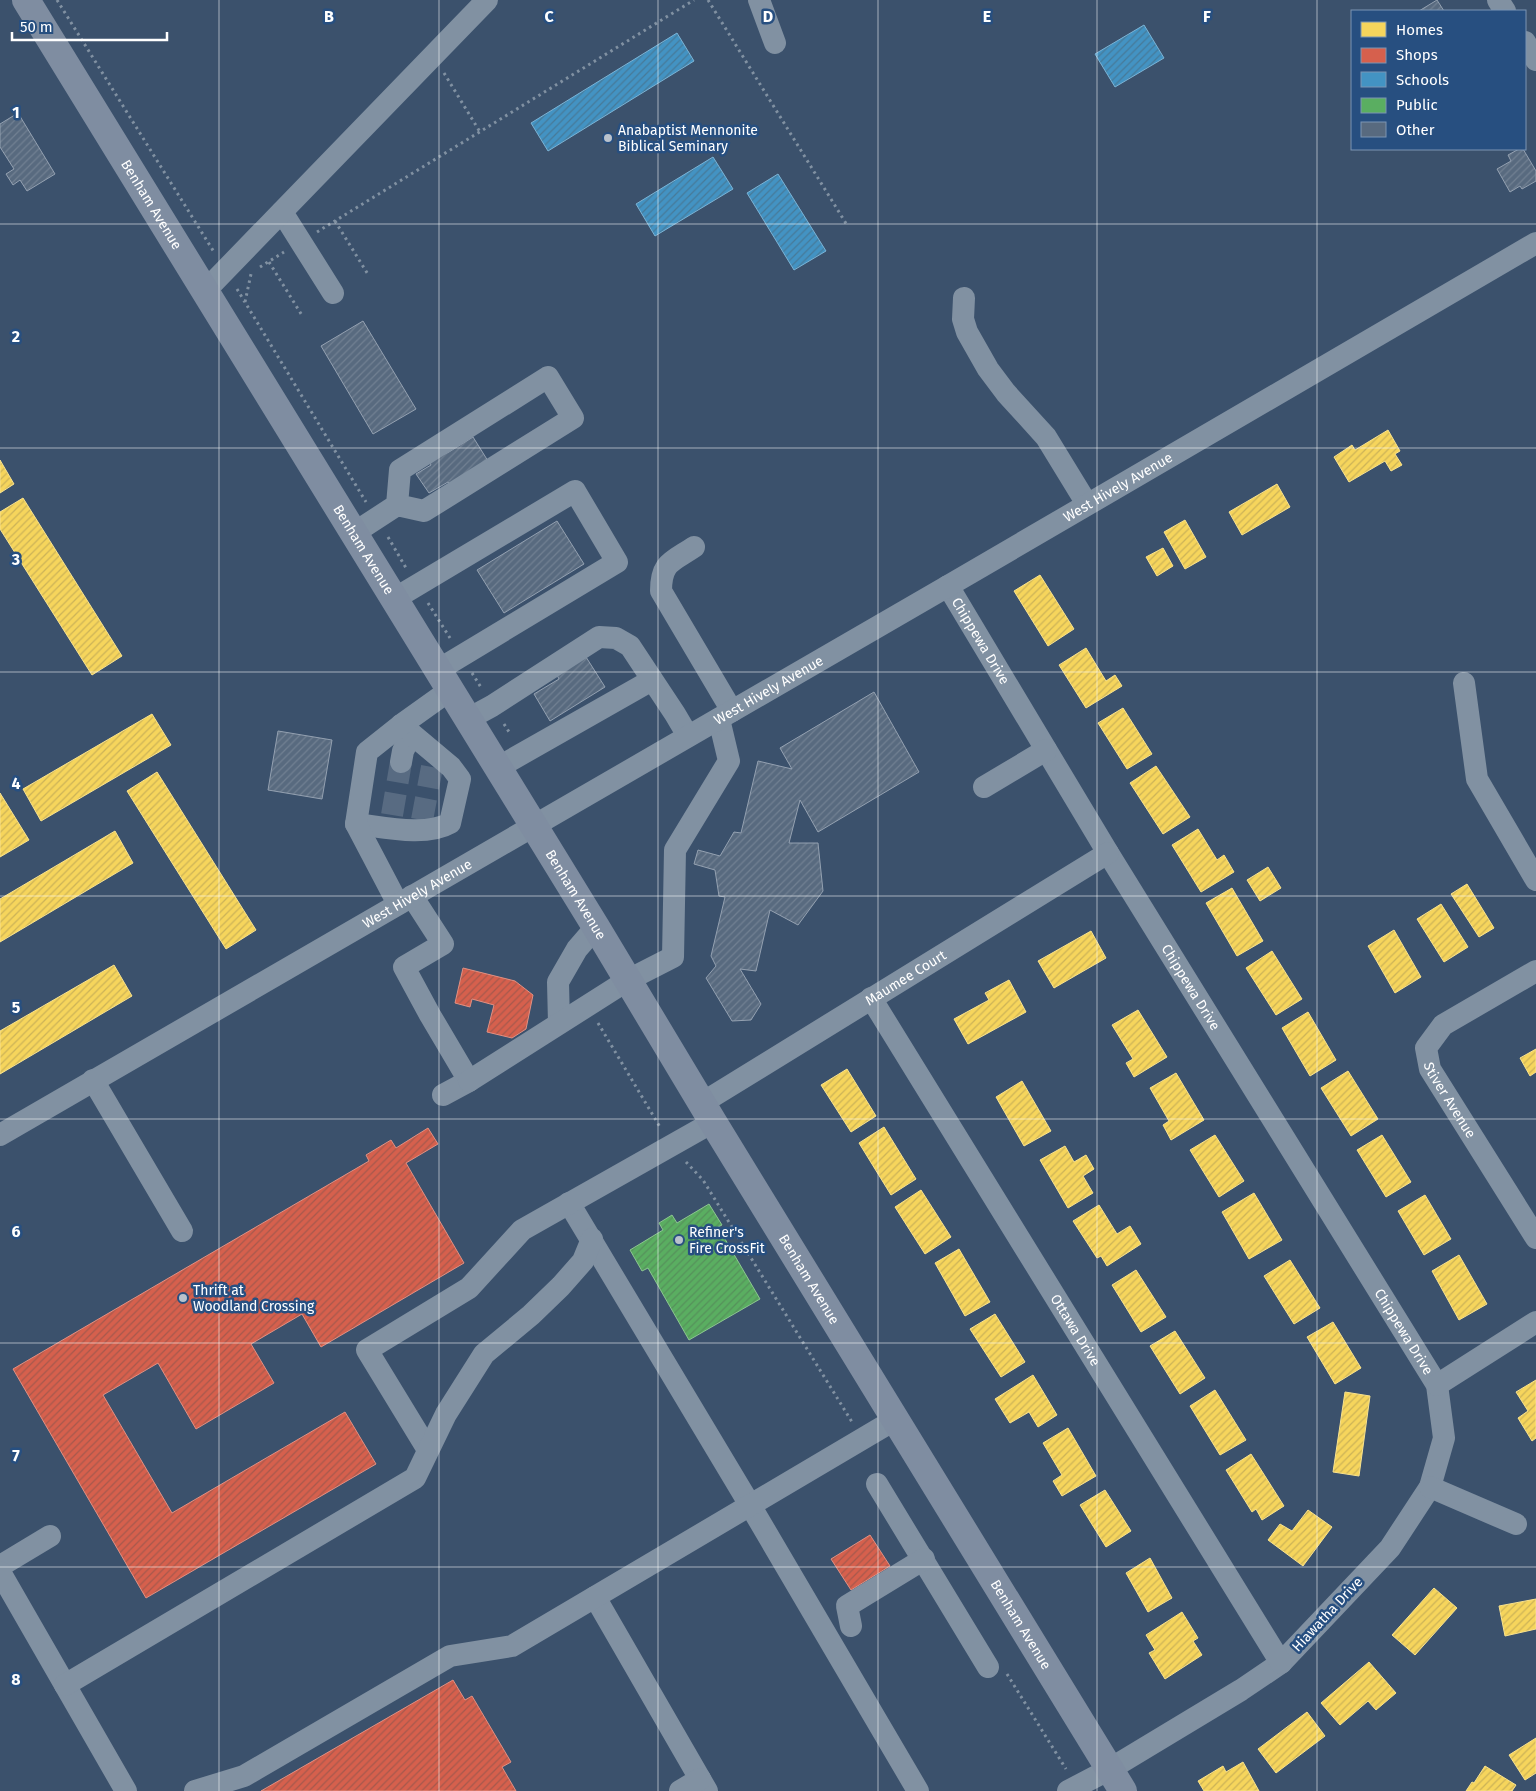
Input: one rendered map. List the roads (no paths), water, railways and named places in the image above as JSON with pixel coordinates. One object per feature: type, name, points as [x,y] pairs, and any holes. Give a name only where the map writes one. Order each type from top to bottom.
[{"type":"main road","name":"Benham Avenue","points":[[26,0],[354,533],[405,592],[444,680],[596,927],[707,1113],[1117,1780]]},
{"type":"street","points":[[205,291],[487,0]]},
{"type":"street","points":[[759,0],[775,43]]},
{"type":"street","points":[[1526,44],[1536,60]]},
{"type":"street","points":[[282,212],[333,293]]},
{"type":"street","name":"West Hively Avenue","points":[[0,1135],[1536,243]]},
{"type":"street","points":[[964,298],[963,319],[967,332],[988,370],[1046,437],[1087,504]]},
{"type":"street","points":[[354,533],[397,505],[424,511],[573,418],[548,377],[400,470],[397,505]]},
{"type":"street","points":[[405,592],[575,491],[617,562],[461,656],[406,730],[368,752],[356,824],[405,900],[443,944],[404,967],[468,1081]]},
{"type":"street","points":[[443,1096],[628,980],[673,957],[675,850],[729,761],[725,715],[661,591],[661,575],[668,564],[694,548]]},
{"type":"street","name":"Chippewa Drive","points":[[948,586],[1108,853],[1437,1385]]},
{"type":"street","points":[[468,720],[599,637],[616,638],[630,646],[688,736]]},
{"type":"street","points":[[497,768],[652,680]]},
{"type":"street","points":[[1464,683],[1477,779],[1536,880]]},
{"type":"street","points":[[356,824],[391,821],[442,828],[450,823],[460,779],[451,767],[433,761],[406,730]]},
{"type":"street","points":[[401,762],[406,730]]},
{"type":"street","points":[[984,788],[1046,750]]},
{"type":"street","name":"Maumee Court","points":[[428,1450],[368,1350],[469,1288],[522,1230],[671,1146],[707,1113],[872,998],[1108,853]]},
{"type":"street","points":[[559,1023],[558,982],[577,949],[596,927]]},
{"type":"street","name":"Stiver Avenue","points":[[1536,971],[1444,1025],[1426,1048],[1430,1069],[1536,1238]]},
{"type":"street","name":"Ottawa Drive","points":[[872,998],[1281,1663]]},
{"type":"street","points":[[93,1080],[182,1232]]},
{"type":"street","points":[[570,1203],[918,1791]]},
{"type":"street","points":[[65,1685],[415,1478],[446,1414],[484,1354],[531,1315],[561,1286],[584,1260],[592,1239]]},
{"type":"street","points":[[1437,1385],[1536,1322]]},
{"type":"street","name":"Hiawatha Drive","points":[[1073,1789],[1117,1780],[1281,1663],[1390,1548],[1430,1487],[1444,1438],[1437,1385]]},
{"type":"street","points":[[195,1791],[244,1776],[450,1656],[512,1646],[896,1419]]},
{"type":"street","points":[[877,1484],[996,1668]]},
{"type":"street","points":[[1430,1487],[1516,1524]]},
{"type":"street","points":[[0,1566],[50,1536]]},
{"type":"street","points":[[851,1626],[847,1606],[924,1559]]},
{"type":"street","points":[[0,1572],[126,1791]]},
{"type":"street","points":[[595,1597],[704,1785],[680,1791]]},
{"type":"tunnel","points":[[392,815],[401,762]]},
{"type":"tunnel","points":[[422,820],[432,767]]},
{"type":"place","name":"Anabaptist Mennonite Biblical Seminary","points":[[608,138]]},
{"type":"place","name":"Refiner's Fire CrossFit","points":[[679,1240]]},
{"type":"place","name":"Thrift at Woodland Crossing","points":[[183,1298]]}]
